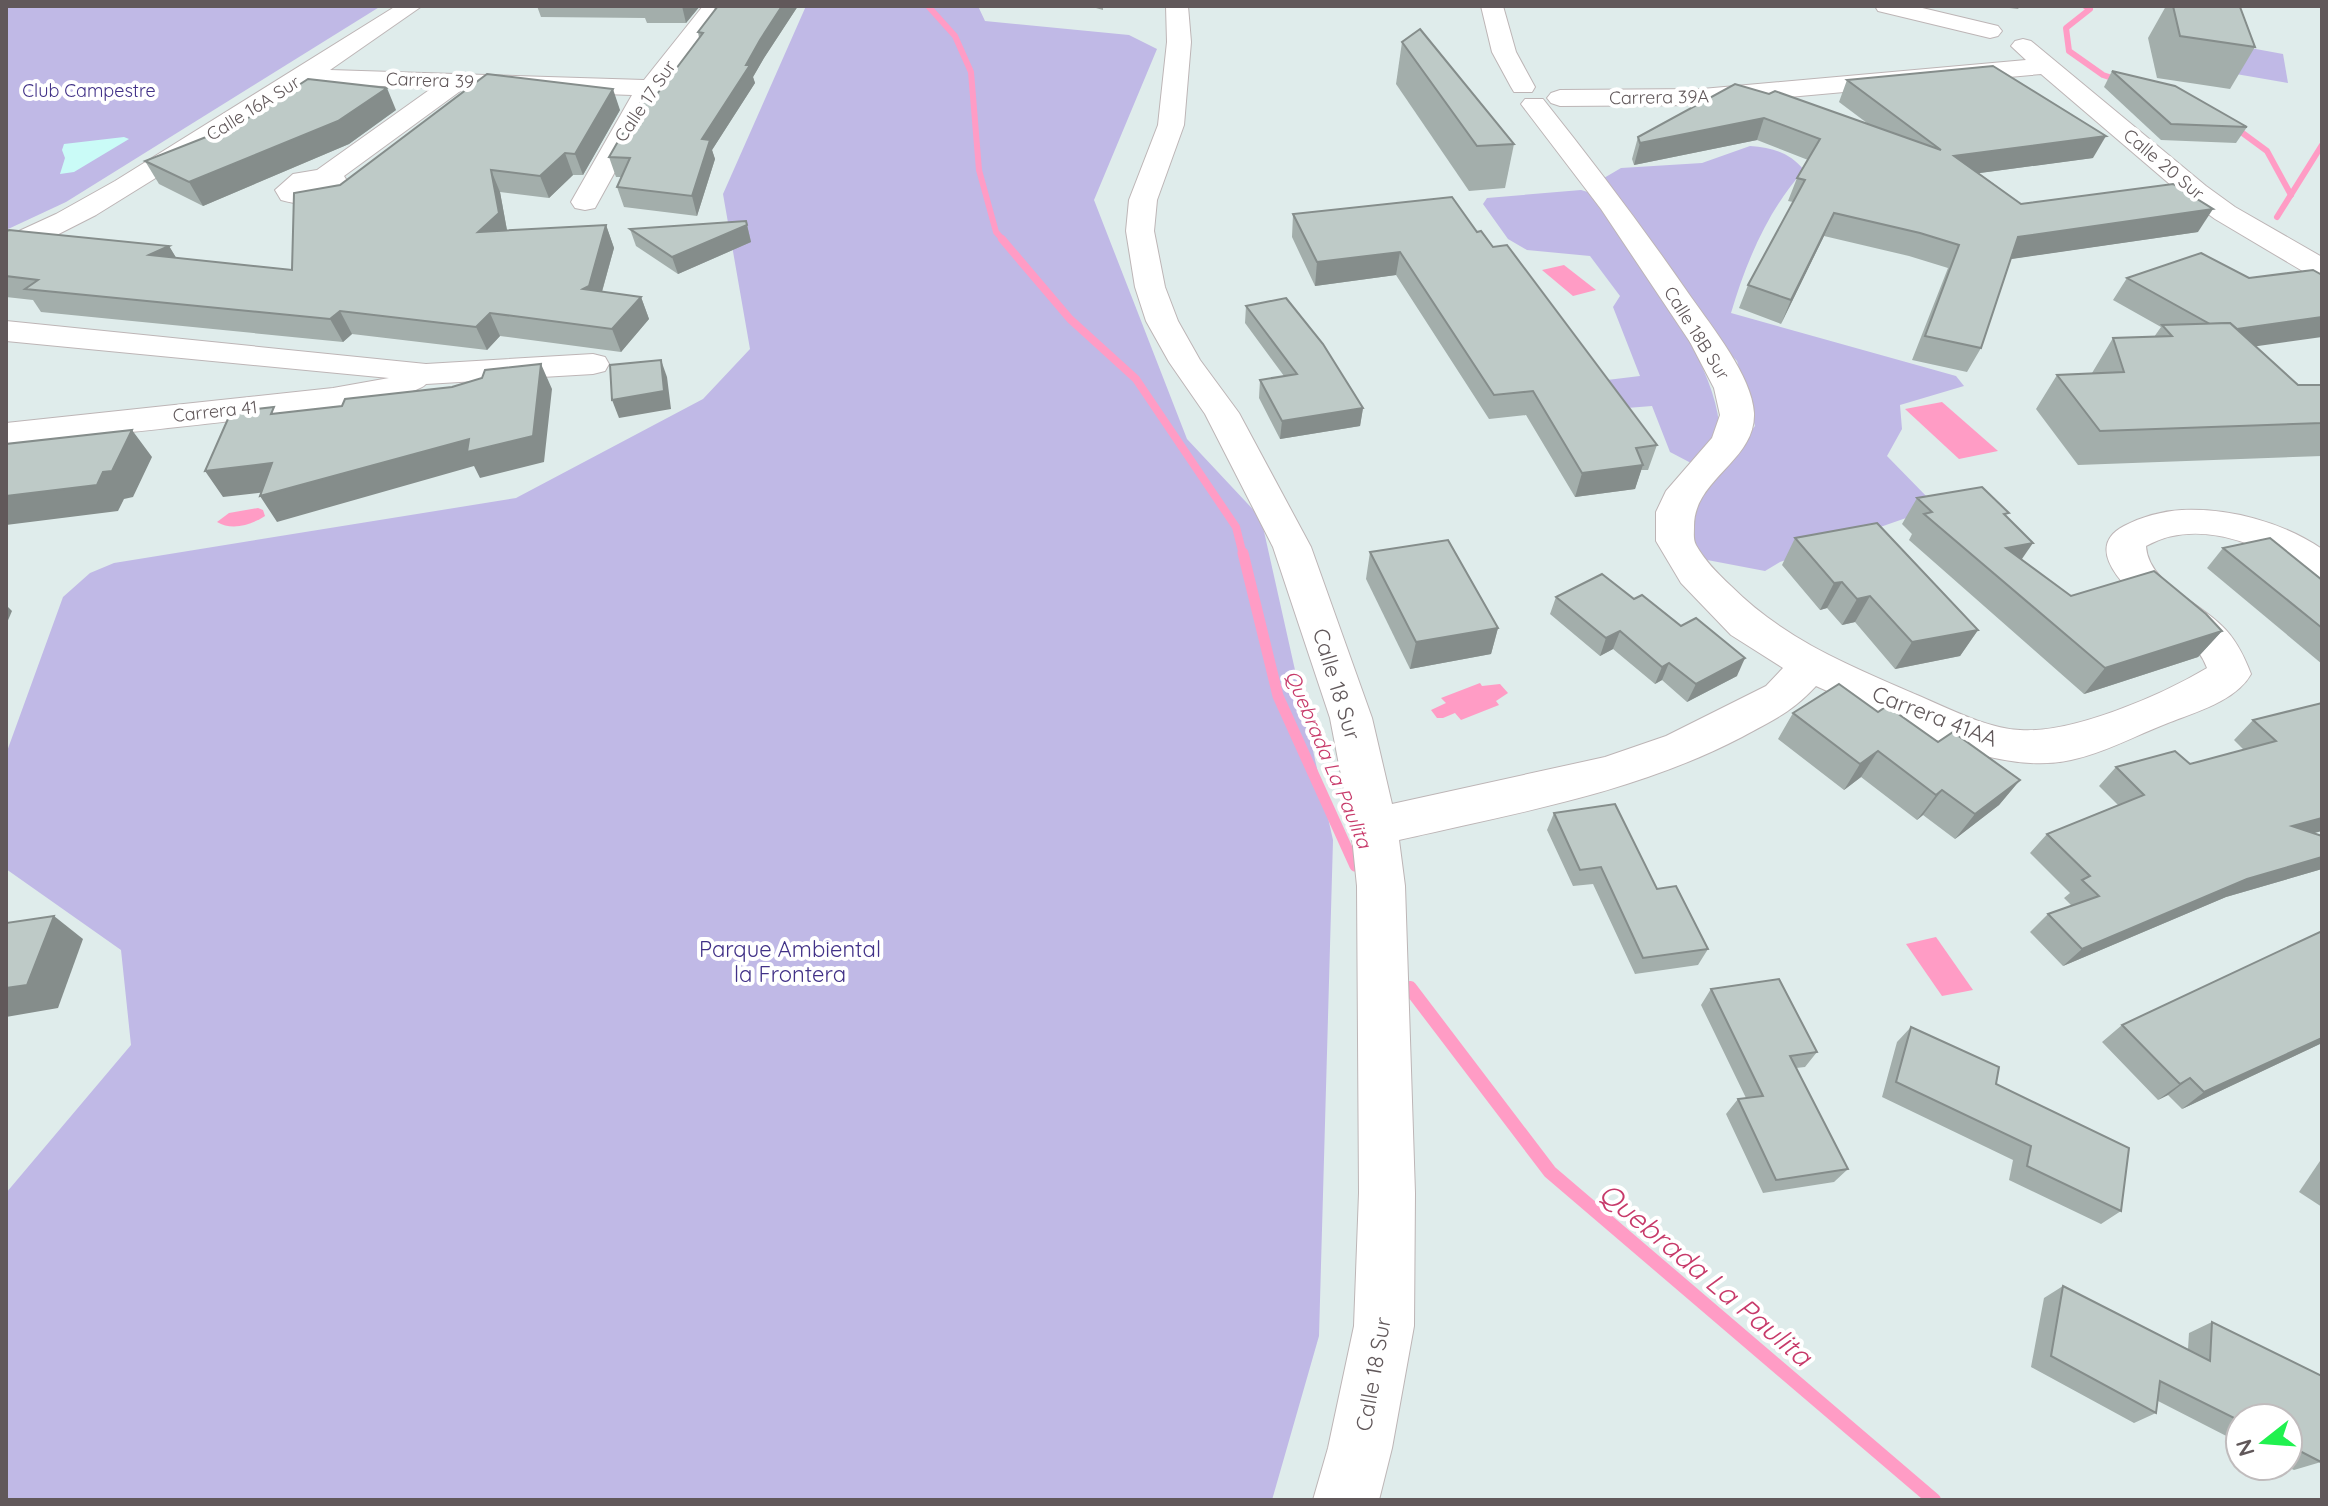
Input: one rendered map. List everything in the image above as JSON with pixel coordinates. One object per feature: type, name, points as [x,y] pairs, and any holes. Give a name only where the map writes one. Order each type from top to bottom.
[{"type":"street","name":"Calle 16A Sur","points":[[6,247],[28,239],[104,199],[306,76],[411,6]]},
{"type":"street","name":"Calle 17 Sur","points":[[560,217],[585,222],[601,212],[601,207],[585,202],[621,133],[650,88],[715,6]]},
{"type":"street","name":"Calle 18 Sur","points":[[1177,6],[1179,42],[1171,125],[1143,200],[1140,231],[1150,287],[1162,321],[1185,362],[1222,413],[1292,547],[1351,718],[1374,827],[1381,886],[1387,1193],[1384,1326],[1360,1448],[1346,1500]]},
{"type":"street","name":"Calle 18B Sur","points":[[1492,6],[1504,52],[1539,96],[1557,138],[1612,204],[1706,342],[1731,388],[1737,415],[1729,441],[1684,491],[1675,512],[1675,541],[1695,574],[1745,625],[1810,666]]},
{"type":"street","name":"Calle 20 Sur","points":[[1886,6],[2006,29],[2045,66],[2196,192],[2225,213],[2322,270]]},
{"type":"street","name":"Carrera 39A","points":[[1539,96],[1702,97],[2045,66]]},
{"type":"street","name":"Carrera 39","points":[[306,76],[650,88]]},
{"type":"street","points":[[325,177],[458,81]]},
{"type":"street","name":"Carrera 41","points":[[6,331],[413,370],[419,374],[593,364]]},
{"type":"street","name":"Carrera 41","points":[[6,434],[333,398],[390,389],[412,381],[419,374]]},
{"type":"street","name":"Carrera 41AA","points":[[1810,666],[1976,736],[2019,747],[2069,744],[2195,695],[2230,674],[2226,656],[2206,633],[2145,583],[2128,559],[2126,541],[2143,528],[2174,523],[2214,523],[2249,529],[2279,539],[2322,567]]},
{"type":"street","points":[[1374,827],[1608,774],[1682,748],[1781,697],[1810,666]]},
{"type":"green space","name":"Club Campestre","points":[[6,6],[381,6],[66,202],[6,230]]},
{"type":"green space","name":"Parque Ambiental la Frontera","points":[[806,6],[978,6],[985,21],[1129,35],[1157,49],[1094,200],[1187,439],[1261,518],[1333,840],[1319,1336],[1272,1500],[6,1500],[6,1193],[131,1045],[121,950],[6,869],[6,754],[63,597],[90,573],[114,563],[516,498],[703,399],[750,349],[723,194]]},
{"type":"green space","points":[[2234,45],[2283,54],[2288,83],[2236,74]]},
{"type":"green space","points":[[1750,146],[1780,152],[1804,170],[1769,219],[1731,313],[1956,376],[1964,386],[1900,405],[1902,429],[1887,456],[1930,500],[1929,510],[1780,562],[1765,571],[1702,559],[1683,536],[1688,510],[1755,426],[1737,361],[1696,320],[1604,178],[1621,168],[1702,163]]},
{"type":"green space","points":[[1581,190],[1591,193],[1652,280],[1694,349],[1709,383],[1718,416],[1719,445],[1691,463],[1670,452],[1652,406],[1627,408],[1607,380],[1640,376],[1613,307],[1620,296],[1590,256],[1527,250],[1508,239],[1483,204],[1487,198]]},
{"type":"sand","points":[[129,139],[74,172],[60,174],[65,158],[62,150],[64,144]]},
{"type":"shaded area","points":[[1564,265],[1596,290],[1573,296],[1542,270]]},
{"type":"shaded area","points":[[1942,402],[1998,451],[1959,459],[1905,409]]},
{"type":"shaded area","points":[[258,508],[263,510],[265,516],[248,524],[229,526],[217,522],[229,513]]},
{"type":"shaded area","points":[[1480,683],[1482,686],[1500,684],[1508,693],[1496,701],[1499,705],[1461,720],[1455,713],[1437,718],[1431,710],[1446,703],[1441,698]]},
{"type":"shaded area","points":[[1936,937],[1973,990],[1942,996],[1906,944]]},
{"type":"building","points":[[718,6],[782,6],[746,65],[750,65],[702,139],[710,140],[692,196],[617,187],[630,158],[609,157],[644,96],[654,98],[703,33],[698,32]]},
{"type":"building","points":[[2173,6],[2240,7],[2255,47],[2180,36]]},
{"type":"building","points":[[1420,29],[1514,144],[1477,146],[1402,42]]},
{"type":"building","points":[[1993,66],[2106,136],[1954,156],[2021,204],[2173,184],[2213,209],[2018,237],[1981,348],[1925,336],[1959,245],[1920,233],[1834,213],[1791,300],[1748,285],[1805,180],[1797,178],[1820,139],[1764,118],[1640,143],[1638,137],[1735,84],[1769,94],[1775,91],[1941,150],[1847,80]]},
{"type":"building","points":[[2112,71],[2175,86],[2247,127],[2171,124]]},
{"type":"building","points":[[487,74],[613,89],[575,154],[565,153],[540,176],[491,170],[499,213],[478,232],[606,225],[589,286],[583,289],[641,297],[612,329],[490,313],[476,327],[340,311],[330,319],[25,289],[38,280],[6,276],[6,232],[9,230],[169,246],[149,255],[292,270],[294,193],[340,185]]},
{"type":"building","points":[[308,79],[387,88],[338,121],[189,182],[145,161],[239,124]]},
{"type":"building","points":[[1452,197],[1477,232],[1481,231],[1493,247],[1507,245],[1657,445],[1636,448],[1643,465],[1582,473],[1533,391],[1494,395],[1400,252],[1317,262],[1293,214]]},
{"type":"building","points":[[746,221],[747,225],[672,257],[630,229]]},
{"type":"building","points":[[2201,253],[2249,278],[2313,270],[2322,275],[2322,317],[2237,329],[2230,323],[2210,324],[2127,278]]},
{"type":"building","points":[[1286,298],[1323,344],[1363,408],[1282,421],[1260,380],[1297,374],[1246,306]]},
{"type":"building","points":[[2230,323],[2298,385],[2322,385],[2322,423],[2100,431],[2057,375],[2124,372],[2113,338],[2172,336],[2162,325]]},
{"type":"building","points":[[661,360],[664,391],[612,400],[610,365]]},
{"type":"building","points":[[541,364],[533,436],[467,452],[469,439],[260,496],[272,463],[205,471],[231,412],[274,407],[271,414],[342,406],[345,399],[452,387],[482,378],[485,370]]},
{"type":"building","points":[[132,430],[112,471],[103,472],[97,485],[6,496],[6,444]]},
{"type":"building","points":[[1982,487],[2009,513],[2004,514],[2033,543],[2006,548],[2071,596],[2154,571],[2222,631],[2105,668],[1924,514],[1932,512],[1917,498]]},
{"type":"building","points":[[1877,523],[1978,630],[1912,642],[1870,596],[1857,599],[1842,582],[1834,583],[1795,538]]},
{"type":"building","points":[[2270,538],[2322,580],[2322,628],[2223,548]]},
{"type":"building","points":[[1448,540],[1498,628],[1416,642],[1370,552]]},
{"type":"building","points":[[1602,574],[1634,599],[1642,595],[1681,626],[1696,618],[1745,658],[1696,684],[1669,663],[1662,667],[1620,631],[1606,638],[1556,597]]},
{"type":"building","points":[[1839,684],[1878,712],[1887,706],[1938,742],[1953,732],[2020,780],[1975,814],[1942,790],[1936,795],[1878,751],[1860,764],[1793,713]]},
{"type":"building","points":[[2322,703],[2322,818],[2292,826],[2322,836],[2322,857],[2247,879],[2082,949],[2048,914],[2099,896],[2082,880],[2090,876],[2047,834],[2144,795],[2116,767],[2175,751],[2190,764],[2276,741],[2253,720]]},
{"type":"building","points":[[1615,804],[1657,889],[1676,886],[1708,949],[1643,958],[1601,867],[1580,870],[1554,813]]},
{"type":"building","points":[[54,916],[27,985],[6,988],[6,923]]},
{"type":"building","points":[[2322,931],[2322,1038],[2204,1092],[2190,1078],[2180,1084],[2122,1025]]},
{"type":"building","points":[[1779,979],[1817,1052],[1790,1056],[1848,1169],[1776,1180],[1738,1099],[1763,1096],[1711,989]]},
{"type":"building","points":[[1911,1027],[1999,1067],[1996,1084],[2129,1148],[2121,1211],[2027,1166],[2031,1146],[1896,1082]]},
{"type":"building","points":[[2063,1286],[2210,1361],[2212,1322],[2322,1376],[2321,1462],[2304,1453],[2304,1402],[2224,1402],[2224,1413],[2160,1381],[2156,1413],[2051,1356]]},
{"type":"waterway","name":"Quebrada La Paulita","points":[[928,6],[955,36],[971,72],[979,170],[996,232],[1004,241]]},
{"type":"waterway","points":[[2085,6],[2090,9],[2066,28],[2069,51],[2103,75],[2121,81]]},
{"type":"waterway","points":[[2233,126],[2267,151],[2291,195]]},
{"type":"waterway","points":[[2291,195],[2322,145]]},
{"type":"waterway","points":[[2277,217],[2291,195]]},
{"type":"waterway","name":"Quebrada La Paulita","points":[[1002,239],[1070,319],[1136,379],[1236,527],[1243,555]]},
{"type":"waterway","name":"Quebrada La Paulita","points":[[1243,553],[1278,696],[1355,866]]},
{"type":"waterway","name":"Quebrada La Paulita","points":[[1410,988],[1550,1172],[1934,1500]]}]
